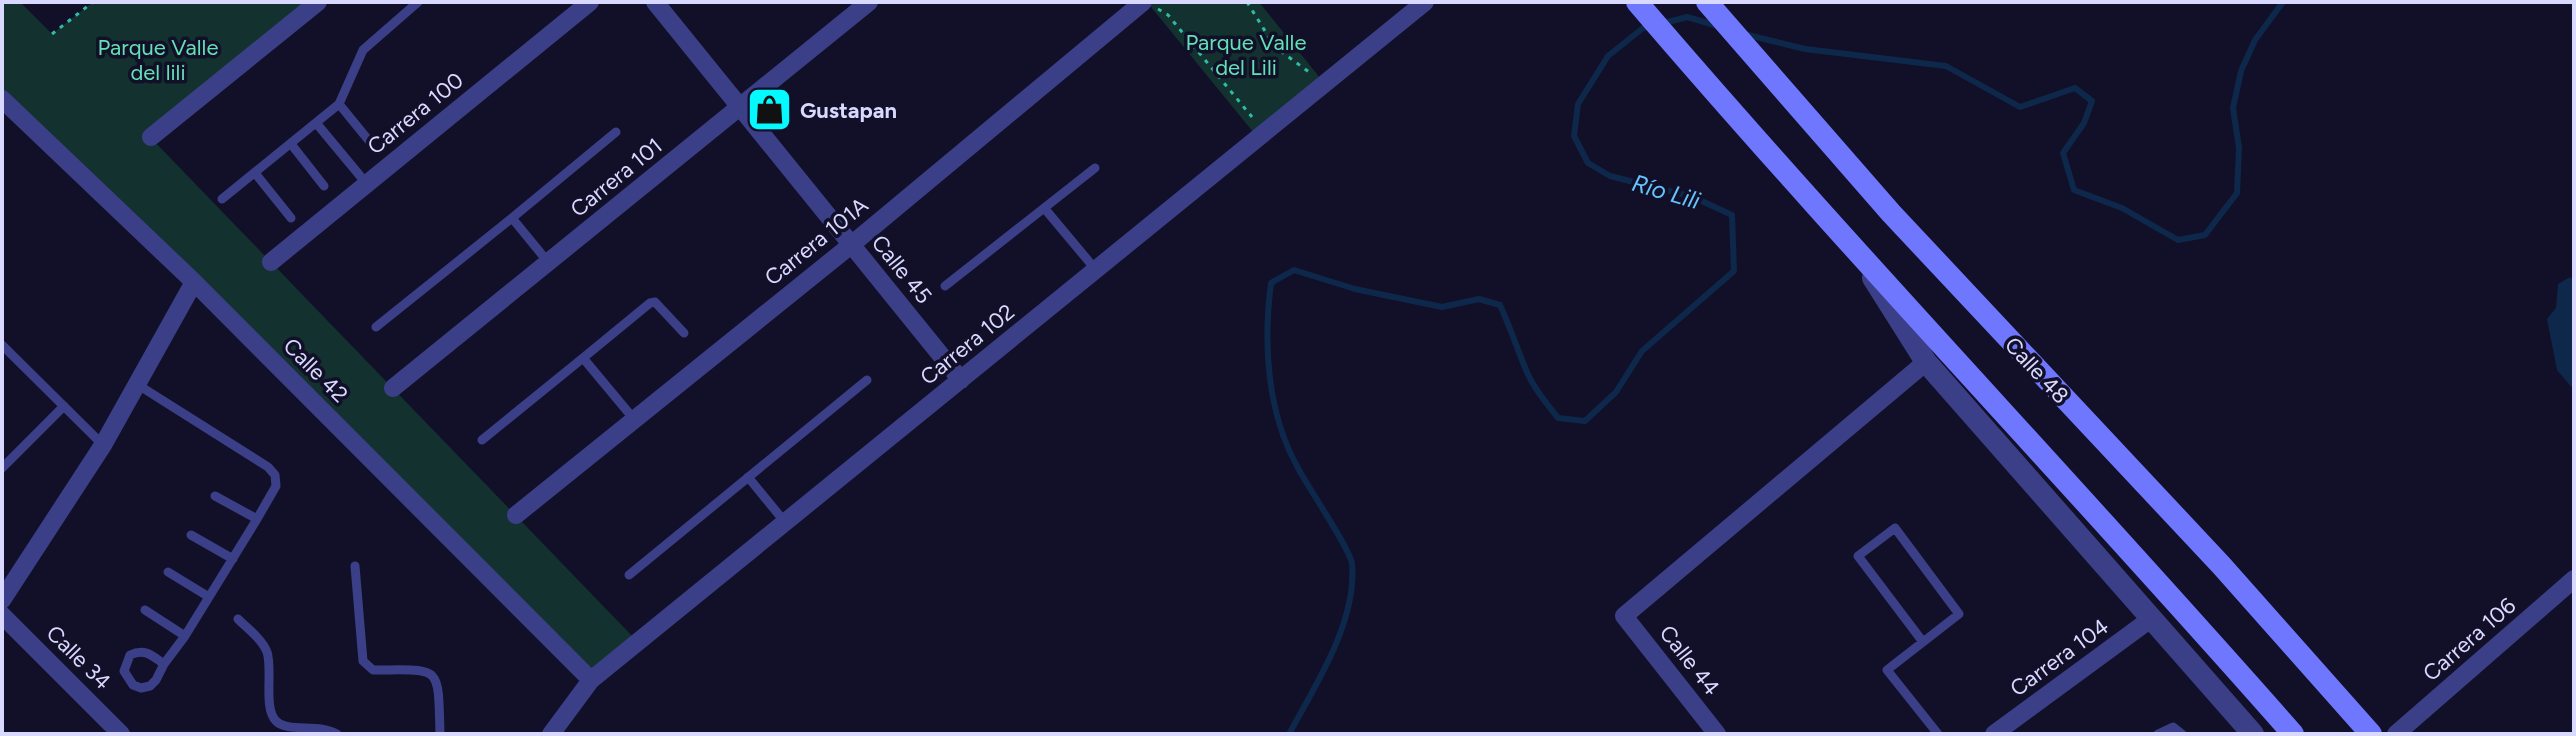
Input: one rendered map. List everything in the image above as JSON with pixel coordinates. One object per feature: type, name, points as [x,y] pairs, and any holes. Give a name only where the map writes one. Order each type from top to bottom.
[{"type":"main road","points":[[1637,2],[1747,132],[2176,600],[2293,734]]},
{"type":"main road","name":"Calle 48","points":[[1707,2],[1891,213],[2221,565],[2371,734]]},
{"type":"street","points":[[151,137],[318,2]]},
{"type":"street","name":"Carrera 100","points":[[271,262],[590,2]]},
{"type":"street","name":"Calle 45","points":[[655,2],[961,380]]},
{"type":"street","name":"Carrera 101","points":[[393,388],[869,2]]},
{"type":"street","name":"Carrera 101A","points":[[516,515],[1146,2]]},
{"type":"street","name":"Carrera 102","points":[[551,734],[591,680],[1425,2]]},
{"type":"street","name":"Calle 42","points":[[2,99],[194,282],[591,680]]},
{"type":"street","points":[[1854,249],[1926,362],[2253,734]]},
{"type":"street","points":[[2,600],[103,445],[194,282]]},
{"type":"street","name":"Calle 44","points":[[1717,734],[1624,616],[1926,362]]},
{"type":"street","name":"Carrera 106","points":[[2396,734],[2574,579]]},
{"type":"street","name":"Calle 34","points":[[2,615],[121,734]]},
{"type":"street","name":"Carrera 104","points":[[1994,734],[2152,618]]},
{"type":"lane","points":[[222,199],[339,104],[363,50],[418,2]]},
{"type":"lane","points":[[339,104],[370,142]]},
{"type":"lane","points":[[317,124],[366,183]]},
{"type":"lane","points":[[376,327],[616,132]]},
{"type":"lane","points":[[291,144],[324,186]]},
{"type":"lane","points":[[945,286],[1095,168]]},
{"type":"lane","points":[[255,173],[291,218]]},
{"type":"lane","points":[[1045,209],[1096,270]]},
{"type":"lane","points":[[512,218],[548,262]]},
{"type":"lane","points":[[482,440],[650,303],[655,302],[684,333]]},
{"type":"lane","points":[[2,345],[103,445]]},
{"type":"lane","points":[[583,358],[633,418]]},
{"type":"lane","points":[[629,575],[867,380]]},
{"type":"lane","points":[[135,383],[268,467],[275,475],[276,486],[257,519],[156,680],[150,686],[141,688],[133,685],[124,671],[130,655],[138,651],[146,651],[164,664]]},
{"type":"lane","points":[[2,468],[64,406]]},
{"type":"lane","points":[[748,477],[784,521]]},
{"type":"lane","points":[[215,496],[257,519]]},
{"type":"lane","points":[[1923,642],[1858,556],[1895,528],[1959,614],[1923,642],[1887,670],[1938,734]]},
{"type":"lane","points":[[191,535],[233,559]]},
{"type":"lane","points":[[355,566],[363,661],[373,670],[427,670],[435,677],[440,734]]},
{"type":"lane","points":[[168,572],[209,597]]},
{"type":"lane","points":[[145,610],[185,636]]},
{"type":"lane","points":[[238,619],[265,648],[269,658],[271,712],[276,722],[285,726],[324,727],[337,734]]},
{"type":"lane","points":[[2158,734],[2173,727],[2182,734]]},
{"type":"path","points":[[52,34],[93,2]]},
{"type":"path","points":[[1146,2],[1168,15],[1265,133]]},
{"type":"path","points":[[1247,2],[1275,47],[1325,84]]},
{"type":"green space","name":"Parque Valle del lili","points":[[2,2],[20,2],[52,34],[93,2],[318,2],[151,138],[637,641],[591,680],[2,99]]},
{"type":"green space","name":"Parque Valle del Lili","points":[[1147,2],[1259,2],[1325,84],[1258,138]]},
{"type":"water","points":[[2570,277],[2574,281],[2574,390],[2557,370],[2547,319],[2556,308],[2558,284]]},
{"type":"waterway","name":"Río Lili","points":[[1744,34],[1805,49],[1946,66],[2020,107],[2075,88],[2092,101],[2084,123],[2063,153],[2074,190],[2122,208],[2178,240],[2205,235],[2237,193],[2239,148],[2233,108],[2241,71],[2255,40],[2283,2]]},
{"type":"waterway","name":"Río Lili","points":[[1664,23],[1687,17],[1718,26]]},
{"type":"waterway","name":"Río Lili","points":[[1289,734],[1322,674],[1341,630],[1352,586],[1352,564],[1298,468],[1280,424],[1268,354],[1271,283],[1294,270],[1355,289],[1442,307],[1479,299],[1500,305],[1529,376],[1544,401],[1558,418],[1585,421],[1616,392],[1642,351],[1734,271],[1732,215],[1693,197],[1610,176],[1588,163],[1574,136],[1578,104],[1608,56],[1643,28],[1653,26]]},
{"type":"place","name":"Gustapan","points":[[769,110]]}]
